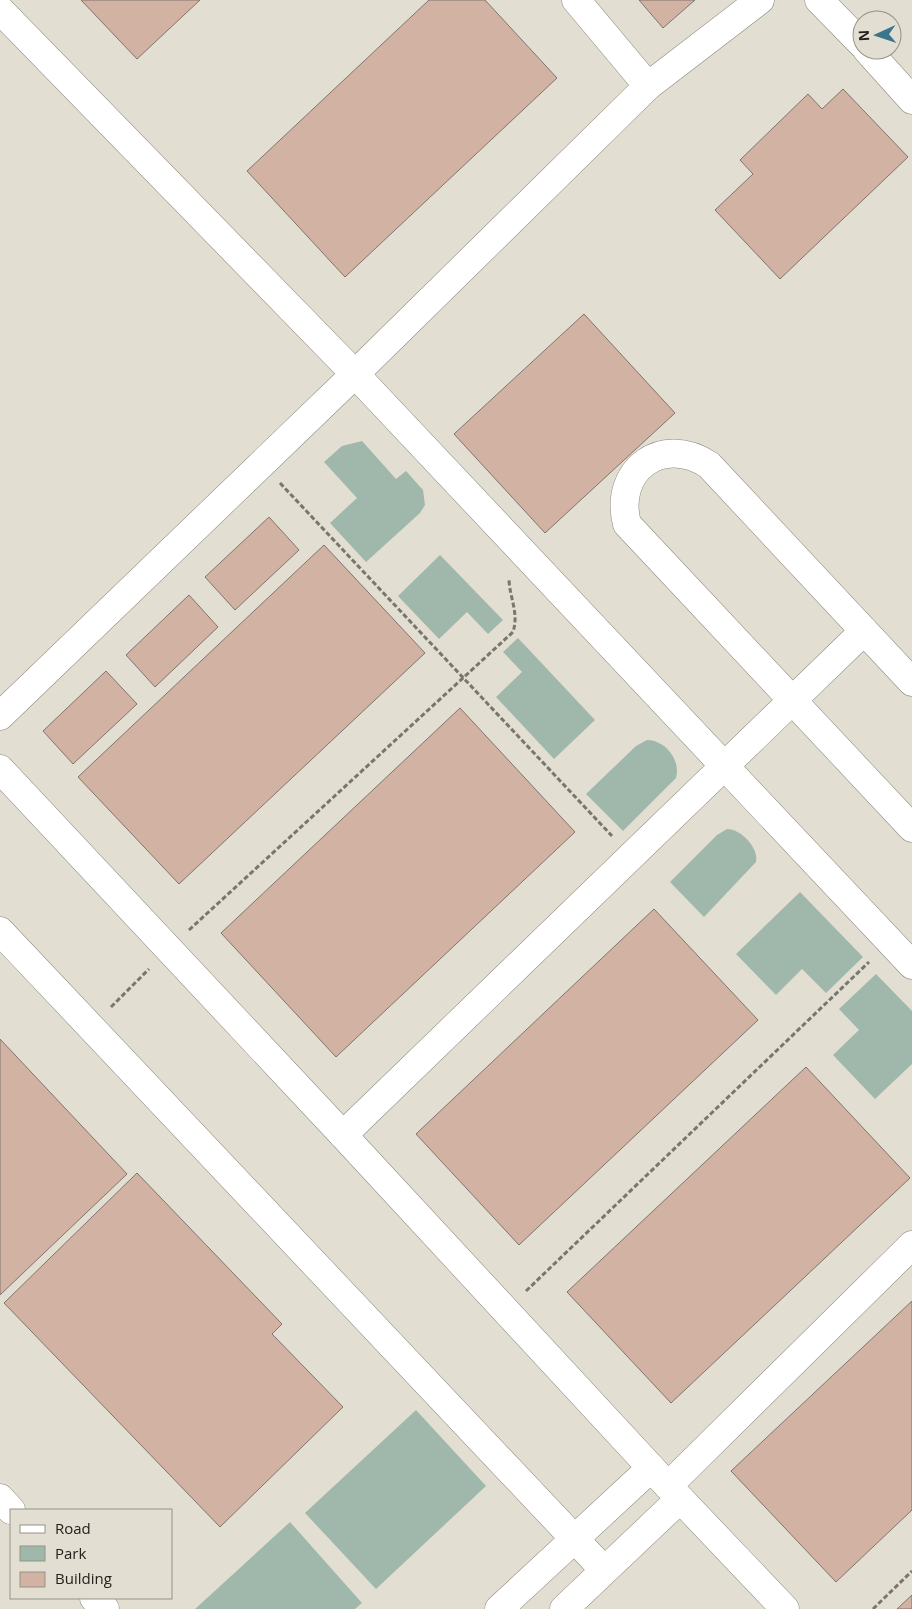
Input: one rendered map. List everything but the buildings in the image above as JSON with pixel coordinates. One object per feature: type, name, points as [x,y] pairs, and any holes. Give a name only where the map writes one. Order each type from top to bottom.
[{"type":"lane","points":[[576,0],[648,86]]},
{"type":"lane","points":[[0,716],[355,374],[648,86],[760,0]]},
{"type":"lane","points":[[820,0],[852,34]]},
{"type":"lane","points":[[0,10],[355,374],[912,965]]},
{"type":"lane","points":[[876,60],[912,100]]},
{"type":"lane","points":[[912,682],[709,465],[686,454],[672,453],[658,455],[639,468],[632,476],[624,499],[627,524],[912,828]]},
{"type":"lane","points":[[343,1135],[864,631]]},
{"type":"lane","points":[[0,769],[343,1135],[666,1484],[785,1609]]},
{"type":"lane","points":[[0,931],[604,1570]]},
{"type":"lane","points":[[564,1609],[604,1570],[666,1484],[912,1245]]},
{"type":"lane","points":[[499,1609],[575,1539],[666,1484]]},
{"type":"lane","points":[[0,1498],[10,1509]]},
{"type":"lane","points":[[95,1599],[104,1609]]},
{"type":"path","points":[[262,464],[631,856]]},
{"type":"path","points":[[91,1027],[169,949],[513,632],[516,621],[516,609],[509,573],[524,552]]},
{"type":"path","points":[[505,1311],[890,942]]},
{"type":"path","points":[[873,1609],[912,1571]]},
{"type":"green space","points":[[362,441],[396,479],[406,471],[423,490],[425,505],[420,513],[366,562],[330,523],[357,498],[324,462],[342,446]]},
{"type":"green space","points":[[440,555],[503,620],[488,634],[467,612],[439,639],[398,596]]},
{"type":"green space","points":[[518,638],[595,720],[554,759],[496,697],[522,672],[503,652]]},
{"type":"green space","points":[[647,740],[660,743],[670,752],[676,764],[676,778],[623,831],[586,794],[636,746]]},
{"type":"green space","points":[[727,829],[738,832],[748,840],[755,851],[756,862],[704,917],[670,882],[717,835]]},
{"type":"green space","points":[[800,892],[863,957],[826,993],[802,969],[776,995],[736,954]]},
{"type":"green space","points":[[876,974],[912,1011],[912,1064],[875,1099],[833,1055],[859,1030],[839,1009]]},
{"type":"green space","points":[[416,1410],[486,1486],[376,1589],[305,1513]]},
{"type":"green space","points":[[290,1522],[362,1603],[355,1609],[195,1609]]}]
